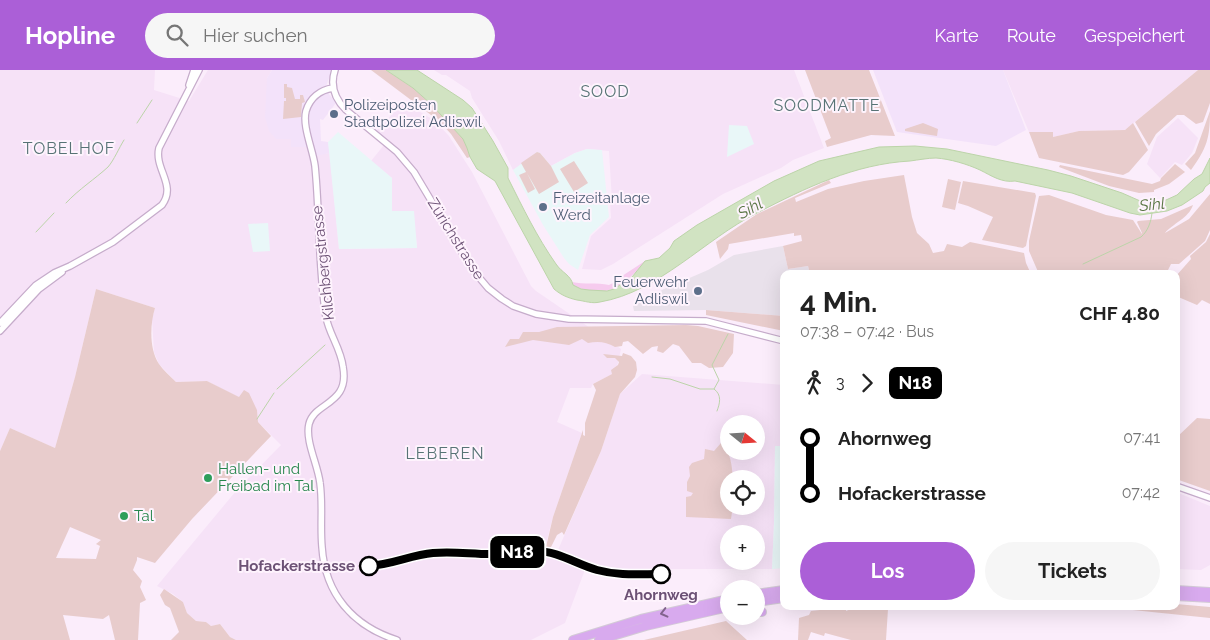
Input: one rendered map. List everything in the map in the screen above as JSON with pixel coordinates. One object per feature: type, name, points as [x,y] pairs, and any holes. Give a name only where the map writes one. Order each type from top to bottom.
[{"type":"highway","points":[[1180,590],[1210,592]]},
{"type":"highway","points":[[765,593],[780,591]]},
{"type":"highway","points":[[1180,596],[1210,598]]},
{"type":"highway","points":[[765,601],[780,599]]},
{"type":"highway","points":[[573,640],[661,614],[720,601]]},
{"type":"highway","points":[[599,640],[646,626],[720,610]]},
{"type":"main road","points":[[186,96],[194,70]]},
{"type":"main road","points":[[0,323],[38,287],[116,240],[159,208],[164,202],[168,187],[158,160],[158,151],[199,70]]},
{"type":"main road","points":[[333,88],[335,70]]},
{"type":"main road","name":"Zürichstrasse","points":[[333,88],[342,106],[404,158],[472,269],[488,288],[507,303],[536,314],[569,320],[706,320],[780,340]]},
{"type":"main road","name":"Kilchbergstrasse","points":[[333,88],[319,92],[311,101],[306,109],[305,121],[315,168],[326,315],[342,361],[344,375],[342,386],[336,398],[311,418],[308,425],[308,436],[320,482],[322,549],[328,578],[334,592],[343,606],[355,618],[378,633],[397,640]]},
{"type":"main road","points":[[0,331],[38,287]]},
{"type":"main road","points":[[1180,487],[1210,498]]},
{"type":"shaded area","points":[[0,70],[155,70],[154,90],[189,101],[208,70],[272,70],[267,78],[276,139],[291,139],[292,147],[314,147],[316,155],[330,153],[339,249],[417,248],[416,237],[392,211],[392,178],[371,161],[384,145],[372,135],[404,102],[435,121],[449,136],[472,172],[531,286],[621,349],[616,372],[593,384],[591,388],[570,388],[557,422],[582,433],[553,517],[544,551],[551,552],[586,567],[565,623],[531,640],[236,640],[230,637],[220,624],[211,626],[206,622],[196,621],[187,613],[183,602],[173,594],[157,586],[236,491],[281,445],[258,422],[257,410],[239,398],[207,381],[176,382],[159,364],[154,352],[152,319],[155,308],[96,289],[75,377],[55,448],[10,428],[0,451]]},
{"type":"shaded area","points":[[272,70],[332,70],[325,89],[336,103],[323,120],[320,119],[321,141],[328,142],[330,153],[316,156],[314,147],[291,147],[291,139],[276,139],[269,131],[265,117],[267,78]]},
{"type":"shaded area","points":[[371,70],[386,70],[413,88],[431,104],[463,139],[470,157],[467,158],[451,134],[439,121]]},
{"type":"shaded area","points":[[434,70],[794,70],[824,148],[793,160],[781,168],[723,194],[601,270],[582,269],[591,236],[611,218],[610,202],[612,201],[609,151],[587,149],[575,153],[551,166],[540,153],[513,170],[499,141],[472,98],[470,91],[446,75],[442,75]]},
{"type":"shaded area","points":[[805,70],[869,70],[895,136],[871,135],[827,147],[825,141],[831,138]]},
{"type":"shaded area","points":[[873,70],[1003,70],[1026,130],[996,146],[897,132]]},
{"type":"shaded area","points":[[1003,70],[1198,70],[1125,130],[1079,131],[1053,137],[1053,132],[1029,132]]},
{"type":"shaded area","points":[[1198,70],[1210,70],[1210,103],[1203,122],[1196,124],[1184,115],[1177,115],[1156,134],[1149,146],[1135,122]]},
{"type":"shaded area","points":[[284,84],[292,88],[295,99],[300,99],[300,95],[303,95],[305,102],[302,103],[301,117],[283,119],[284,101],[286,101],[286,98],[284,98]]},
{"type":"shaded area","points":[[1210,111],[1206,142],[1201,155],[1191,170],[1185,164],[1195,153]]},
{"type":"shaded area","points":[[1178,118],[1198,138],[1192,153],[1182,165],[1175,162],[1160,178],[1147,164],[1157,137]]},
{"type":"shaded area","points":[[923,123],[938,129],[937,136],[905,131],[905,129]]},
{"type":"shaded area","points":[[1133,123],[1148,150],[1129,172],[1123,175],[1039,158],[1029,132],[1053,132],[1053,137],[1079,131],[1125,130]]},
{"type":"shaded area","points":[[729,125],[747,126],[754,144],[727,157]]},
{"type":"shaded area","points":[[338,132],[392,178],[392,211],[414,211],[417,248],[339,249],[328,142]]},
{"type":"shaded area","points":[[587,149],[602,150],[609,217],[590,235],[578,270],[564,258],[543,225],[513,170],[537,152],[551,166],[575,153]]},
{"type":"shaded area","points":[[537,152],[551,166],[559,182],[539,194],[527,173],[535,189],[528,193],[519,175],[526,172],[521,163]]},
{"type":"shaded area","points":[[574,161],[588,183],[574,192],[560,169]]},
{"type":"shaded area","points":[[1175,164],[1185,172],[1169,184],[1154,190],[1154,192],[1139,193],[1109,186],[1059,167],[1060,165],[1152,184],[1160,181]]},
{"type":"shaded area","points":[[904,175],[917,233],[929,244],[933,253],[944,251],[947,244],[962,247],[970,242],[1024,253],[1029,270],[809,270],[808,266],[788,269],[783,246],[802,241],[801,235],[794,236],[794,233],[729,244],[728,249],[720,259],[716,242],[757,214],[829,180],[831,183],[795,198],[796,202],[828,189]]},
{"type":"shaded area","points":[[948,179],[961,182],[955,210],[942,207]]},
{"type":"shaded area","points":[[963,181],[1035,193],[1026,246],[1023,248],[982,240],[993,217],[958,203]]},
{"type":"shaded area","points":[[1210,194],[1210,230],[1205,241],[1179,264],[1171,264],[1168,270],[1037,270],[1029,251],[1029,241],[1039,196],[1049,195],[1106,215],[1133,220],[1142,234],[1138,221],[1161,219],[1193,205],[1188,214],[1165,233],[1189,219]]},
{"type":"shaded area","points":[[268,223],[270,251],[253,252],[248,224]]},
{"type":"shaded area","points":[[1210,234],[1210,304],[1202,300],[1197,305],[1180,298],[1180,271],[1191,259],[1190,256],[1206,242]]},
{"type":"shaded area","points":[[783,246],[788,269],[808,266],[809,270],[780,270],[780,316],[706,310],[634,311],[633,306],[664,289],[708,270],[734,255]]},
{"type":"shaded area","points":[[96,289],[155,308],[151,329],[152,344],[153,351],[162,368],[176,382],[207,381],[239,397],[244,390],[249,393],[257,410],[258,422],[271,436],[192,519],[155,563],[137,557],[133,570],[142,581],[140,587],[146,600],[140,603],[138,640],[115,640],[109,615],[103,619],[63,615],[70,640],[0,640],[0,451],[10,428],[55,448],[75,377]],"holes":[[[70,527],[101,540],[96,544],[100,546],[96,559],[56,558]]]},
{"type":"shaded area","points":[[706,310],[780,316],[780,330],[706,315]]},
{"type":"shaded area","points":[[686,325],[734,334],[733,353],[723,367],[709,368],[701,363],[692,363],[679,346],[673,344],[663,353],[657,351],[658,346],[652,347],[643,354],[628,341],[623,342],[622,346],[615,347],[602,342],[588,343],[582,339],[569,345],[533,340],[505,347],[510,339],[519,339],[523,332],[539,332],[557,327]]},
{"type":"shaded area","points":[[623,353],[631,356],[636,362],[637,370],[635,377],[620,394],[601,451],[564,535],[562,532],[557,535],[551,547],[546,547],[553,517],[583,430],[583,435],[585,436],[585,423],[596,390],[593,384],[612,374],[611,370],[619,362],[615,358],[607,358],[603,354],[622,356]]},
{"type":"shaded area","points":[[642,374],[780,385],[780,446],[775,446],[772,569],[765,569],[765,525],[720,525],[720,569],[622,569],[601,565],[558,550],[601,451],[620,394]]},
{"type":"shaded area","points":[[1197,418],[1210,419],[1210,491],[1180,480],[1180,434]]},
{"type":"shaded area","points":[[720,444],[720,460],[730,460],[732,470],[720,470],[720,515],[732,515],[731,519],[686,517],[686,497],[691,496],[693,493],[687,491],[687,482],[690,476],[689,467],[692,463],[704,459],[705,449],[714,451]]},
{"type":"shaded area","points":[[775,446],[780,446],[780,568],[772,569]]},
{"type":"shaded area","points":[[1180,494],[1210,506],[1210,565],[1201,570],[1180,569]]},
{"type":"shaded area","points":[[164,589],[183,602],[187,613],[196,621],[206,622],[211,626],[220,624],[230,637],[236,640],[171,640],[179,632],[170,608],[165,605],[160,595]]},
{"type":"shaded area","points":[[1180,604],[1210,607],[1210,618],[1133,610],[1180,610]]},
{"type":"shaded area","points":[[888,610],[886,640],[851,640],[825,633],[824,636],[811,632],[808,640],[798,640],[799,618],[809,615],[811,611]]},
{"type":"shaded area","points":[[720,622],[720,625],[730,625],[747,640],[644,640]]},
{"type":"sand","points":[[645,261],[622,284],[604,291],[584,290],[573,285],[572,282],[609,285]]},
{"type":"water","name":"Sihl","points":[[386,70],[417,70],[472,108],[508,168],[508,178],[530,222],[558,267],[570,279],[573,285],[581,289],[607,291],[614,289],[632,277],[645,261],[659,258],[670,248],[674,241],[697,225],[774,181],[819,161],[879,147],[915,146],[947,149],[1048,170],[1122,193],[1147,204],[1166,200],[1177,195],[1202,174],[1210,158],[1210,183],[1203,191],[1182,205],[1167,211],[1140,215],[1072,193],[1015,181],[1001,180],[970,166],[947,159],[930,158],[890,163],[850,172],[812,186],[738,224],[642,288],[597,303],[588,302],[568,297],[554,289],[495,181],[477,169],[463,139],[431,104],[413,88]]},
{"type":"waterway","points":[[137,123],[152,100]]},
{"type":"waterway","points":[[66,203],[108,167],[124,140]]},
{"type":"waterway","points":[[36,232],[54,213]]},
{"type":"waterway","name":"Sihl","points":[[1083,264],[1141,237],[1149,226],[1152,213]]},
{"type":"waterway","points":[[717,411],[719,396],[714,389],[719,380],[712,365],[728,334]]},
{"type":"waterway","points":[[277,389],[325,345]]},
{"type":"waterway","points":[[652,377],[670,379],[700,389],[714,389]]},
{"type":"waterway","points":[[257,419],[274,393]]},
{"type":"bus line","name":"N18","points":[[369,566],[379,566],[432,553],[492,554],[537,551],[551,552],[587,567],[610,573],[634,575],[661,574]]},
{"type":"place","name":"Polizeiposten Stadtpolizei Adliswil","points":[[334,114]]},
{"type":"place","name":"Freizeitanlage Werd","points":[[543,207]]},
{"type":"place","name":"Feuerwehr Adliswil","points":[[698,291]]},
{"type":"place","name":"Hallen- und Freibad im Tal","points":[[208,478]]},
{"type":"place","name":"Tal","points":[[124,516]]},
{"type":"place","name":"Hofackerstrasse","points":[[369,566]]},
{"type":"place","name":"Ahornweg","points":[[661,574]]},
{"type":"district","name":"SOOD","points":[[605,91]]},
{"type":"district","name":"SOODMATTE","points":[[827,105]]},
{"type":"district","name":"TOBELHOF","points":[[69,148]]},
{"type":"district","name":"LEBEREN","points":[[445,453]]}]
